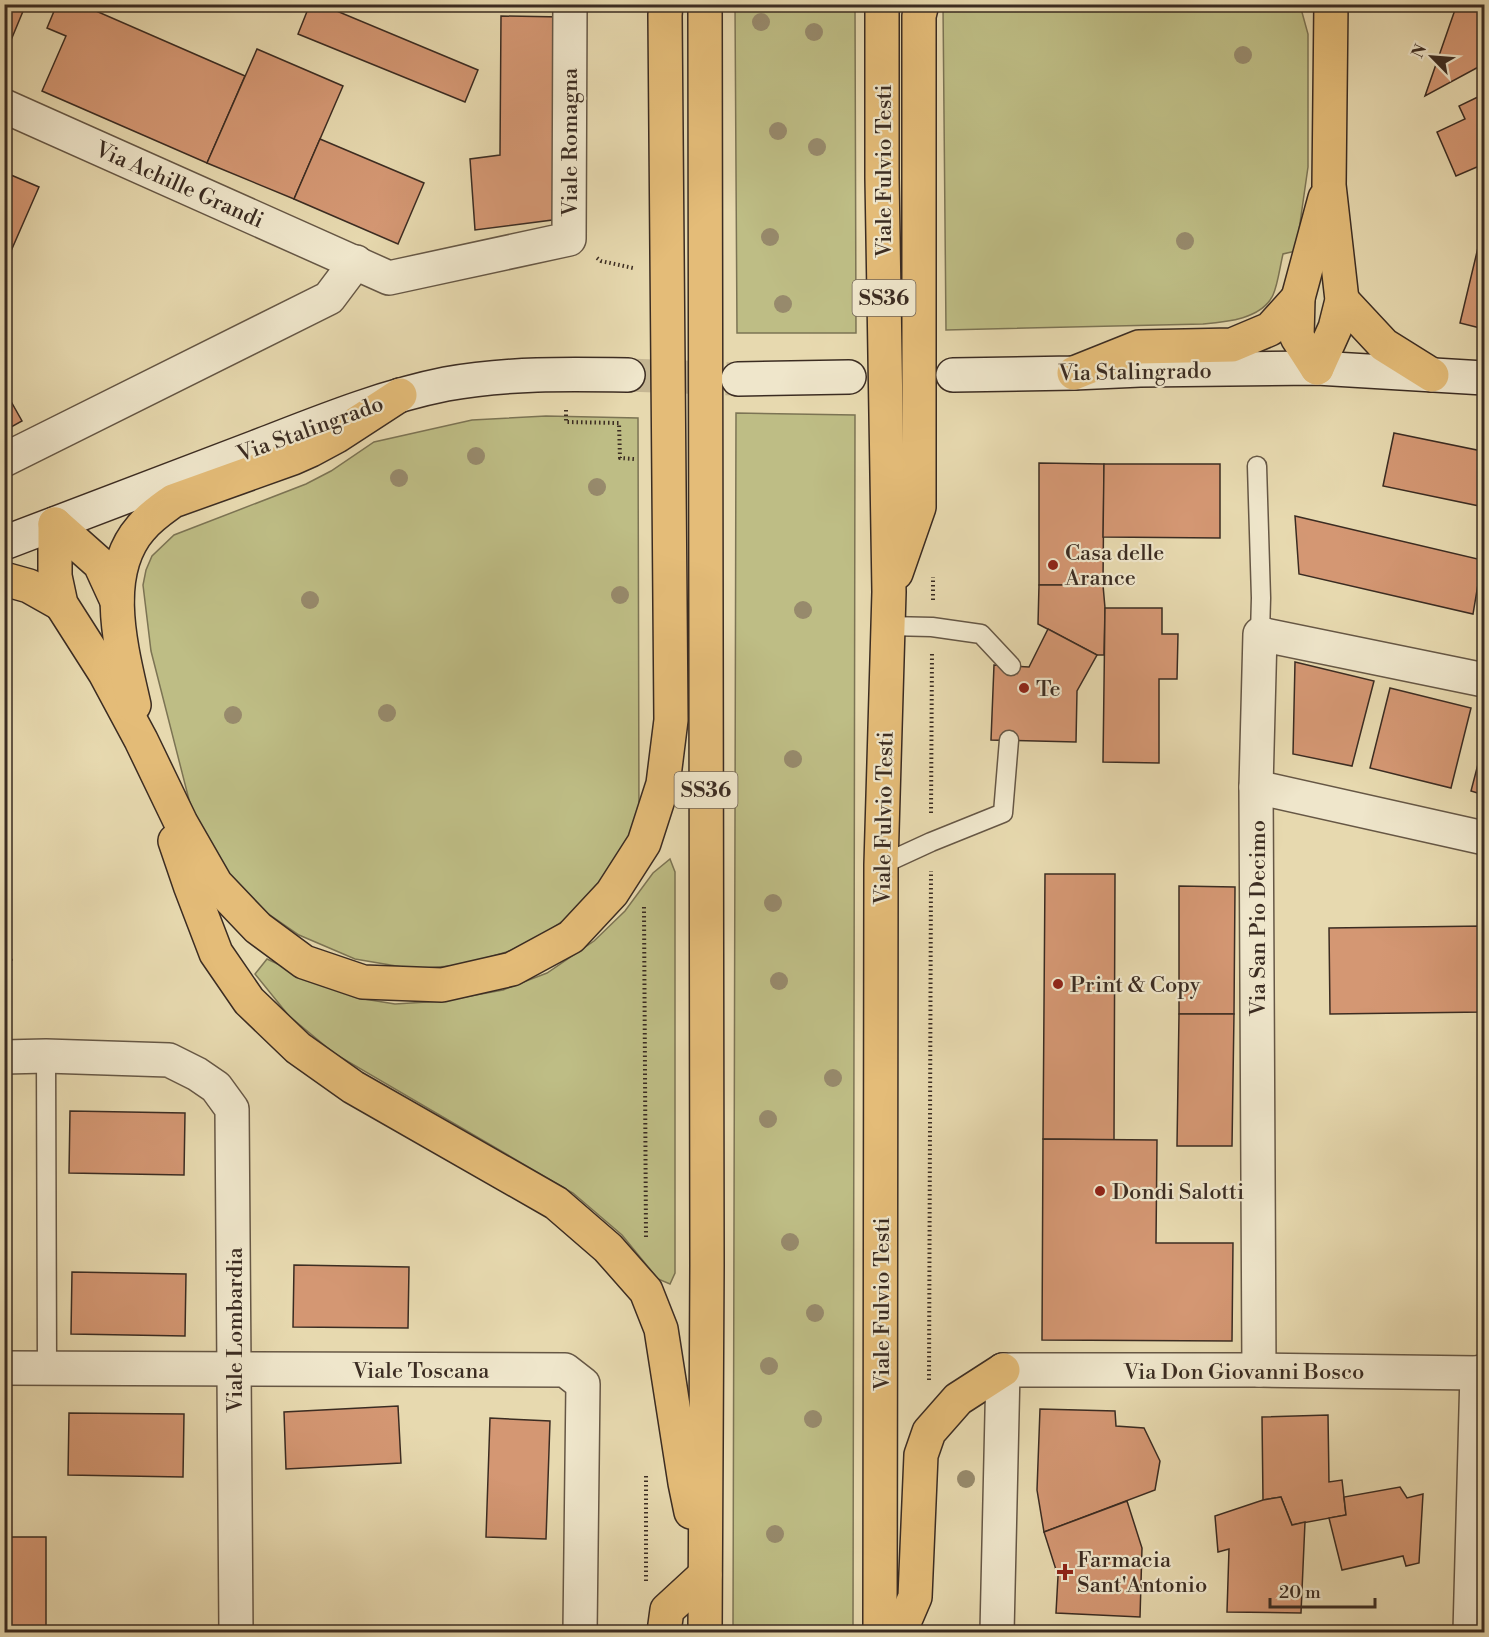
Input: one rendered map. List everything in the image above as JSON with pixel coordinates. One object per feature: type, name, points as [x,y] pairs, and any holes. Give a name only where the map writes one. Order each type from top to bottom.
[{"type":"highway","points":[[55,524],[55,576],[61,604],[105,674],[141,740],[181,823],[216,884],[258,928],[304,962],[363,982],[442,985],[512,969],[571,937],[612,893],[644,843],[663,784],[671,720],[664,15],[666,4]]},
{"type":"highway","name":"SS36","points":[[705,4],[707,1242],[705,1632]]},
{"type":"highway","name":"Viale Fulvio Testi","points":[[880,1632],[880,865],[889,592],[882,178],[882,4]]},
{"type":"highway","points":[[889,592],[919,507],[919,16],[922,4]]},
{"type":"highway","points":[[1315,4],[1330,65]]},
{"type":"highway","points":[[1317,368],[1335,328],[1342,300],[1329,185],[1331,4]]},
{"type":"highway","points":[[1317,368],[1297,337],[1298,298],[1329,185]]},
{"type":"highway","points":[[1074,373],[1139,347],[1232,345],[1270,329],[1298,298]]},
{"type":"highway","points":[[1342,300],[1384,345],[1432,375]]},
{"type":"highway","points":[[400,394],[293,459],[173,501],[141,528],[132,541],[124,560],[118,580],[117,601],[125,663],[141,740],[216,954],[249,1000],[298,1048],[352,1087],[556,1203],[608,1248],[646,1291],[661,1329],[685,1483],[705,1575],[667,1610],[664,1632]]},
{"type":"highway","points":[[55,524],[100,564],[117,601]]},
{"type":"highway","points":[[4,579],[29,586],[61,604]]},
{"type":"highway","points":[[900,1632],[915,1597],[921,1455],[929,1432],[958,1399],[1003,1370]]},
{"type":"street","name":"Viale Romagna","points":[[356,262],[389,278],[569,239],[570,4]]},
{"type":"street","name":"Via Achille Grandi","points":[[4,106],[356,262]]},
{"type":"street","points":[[4,460],[329,298],[356,262]]},
{"type":"street","name":"Via Stalingrado","points":[[953,375],[1317,368],[1485,378]]},
{"type":"street","name":"Via Stalingrado","points":[[4,543],[400,394],[447,384],[517,375],[628,375]]},
{"type":"street","points":[[738,380],[849,377]]},
{"type":"street","points":[[1260,634],[1485,680]]},
{"type":"street","name":"Via San Pio Decimo","points":[[1259,1370],[1256,787],[1260,634]]},
{"type":"street","points":[[1256,787],[1485,838]]},
{"type":"street","points":[[4,1057],[46,1056]]},
{"type":"street","name":"Viale Lombardia","points":[[46,1056],[170,1060],[216,1087],[232,1109],[236,1632]]},
{"type":"street","name":"Viale Toscana","points":[[4,1368],[565,1370],[583,1384],[580,1632]]},
{"type":"street","points":[[997,1632],[1003,1370]]},
{"type":"street","name":"Via Don Giovanni Bosco","points":[[1003,1370],[1481,1372]]},
{"type":"street","points":[[1470,1632],[1481,1372]]},
{"type":"lane","name":"Via San Pio Decimo","points":[[1257,466],[1260,634]]},
{"type":"lane","points":[[888,626],[933,627],[981,634],[1011,666]]},
{"type":"lane","points":[[880,865],[1003,813],[1009,740]]},
{"type":"lane","points":[[46,1056],[47,1368]]},
{"type":"path","points":[[566,422],[619,423],[620,458],[634,459]]},
{"type":"shaded area","points":[[735,5],[855,5],[856,333],[737,333]]},
{"type":"shaded area","points":[[943,5],[1300,5],[1308,34],[1308,167],[1296,251],[1283,254],[1275,291],[1268,303],[1242,318],[1203,324],[946,330]]},
{"type":"shaded area","points":[[736,413],[855,415],[853,1632],[733,1632]]},
{"type":"shaded area","points":[[546,416],[638,418],[639,823],[583,908],[545,933],[510,951],[462,965],[414,969],[355,959],[299,935],[257,906],[222,870],[197,831],[151,651],[143,585],[146,570],[152,556],[174,535],[306,484],[331,471],[374,442],[472,420]]},
{"type":"shaded area","points":[[670,859],[675,872],[675,1273],[670,1284],[658,1279],[622,1235],[573,1193],[335,1054],[289,1016],[255,974],[267,959],[358,998],[395,1004],[443,1001],[503,990],[547,973],[594,941],[625,911],[653,873]]},
{"type":"building","points":[[4,4],[26,4],[4,57]]},
{"type":"building","points":[[57,4],[80,4],[245,76],[207,163],[42,91],[66,36],[47,28]]},
{"type":"building","points":[[310,4],[320,4],[478,70],[465,102],[298,34]]},
{"type":"building","points":[[1457,4],[1484,4],[1484,64],[1425,96]]},
{"type":"building","points":[[501,16],[562,17],[560,219],[475,230],[470,159],[500,155]]},
{"type":"building","points":[[257,49],[343,86],[294,199],[207,163]]},
{"type":"building","points":[[1484,94],[1484,164],[1456,176],[1437,132],[1465,119],[1459,106]]},
{"type":"building","points":[[320,139],[424,183],[398,244],[294,199]]},
{"type":"building","points":[[4,172],[39,187],[11,251],[4,248]]},
{"type":"building","points":[[1481,235],[1484,236],[1484,329],[1460,323]]},
{"type":"building","points":[[4,389],[22,421],[4,431]]},
{"type":"building","points":[[1394,433],[1482,451],[1484,440],[1484,507],[1383,486]]},
{"type":"building","points":[[1039,463],[1104,464],[1103,585],[1039,585]]},
{"type":"building","points":[[1104,464],[1220,464],[1220,538],[1103,537]]},
{"type":"building","points":[[1295,516],[1482,560],[1473,614],[1299,574]]},
{"type":"building","points":[[1039,585],[1103,585],[1104,655],[1097,655],[1038,624]]},
{"type":"building","points":[[1105,608],[1162,608],[1162,634],[1178,634],[1177,679],[1159,679],[1159,763],[1103,762]]},
{"type":"building","points":[[1048,629],[1097,655],[1077,691],[1076,742],[991,740],[994,665],[1029,667]]},
{"type":"building","points":[[1295,662],[1374,681],[1352,766],[1293,754]]},
{"type":"building","points":[[1390,688],[1471,708],[1451,788],[1370,768]]},
{"type":"building","points":[[1484,741],[1484,795],[1471,791]]},
{"type":"building","points":[[1045,874],[1115,874],[1114,1140],[1043,1139]]},
{"type":"building","points":[[1179,886],[1235,887],[1234,1014],[1179,1014]]},
{"type":"building","points":[[1484,926],[1484,1012],[1330,1014],[1329,928]]},
{"type":"building","points":[[4,943],[12,960],[4,965]]},
{"type":"building","points":[[1179,1014],[1234,1014],[1232,1146],[1177,1146]]},
{"type":"building","points":[[70,1111],[185,1113],[184,1175],[69,1173]]},
{"type":"building","name":"Dondi Salotti","points":[[1043,1139],[1157,1140],[1156,1243],[1233,1243],[1232,1341],[1042,1340]]},
{"type":"building","points":[[294,1265],[409,1267],[408,1328],[293,1327]]},
{"type":"building","points":[[72,1272],[186,1274],[185,1336],[71,1334]]},
{"type":"building","points":[[398,1406],[401,1463],[286,1469],[284,1412]]},
{"type":"building","points":[[1040,1409],[1115,1411],[1116,1426],[1144,1428],[1160,1461],[1155,1490],[1044,1532],[1037,1490]]},
{"type":"building","points":[[69,1413],[184,1414],[183,1477],[68,1475]]},
{"type":"building","points":[[1328,1415],[1329,1482],[1342,1480],[1346,1515],[1292,1525],[1281,1497],[1263,1500],[1262,1417]]},
{"type":"building","points":[[490,1418],[550,1421],[546,1539],[486,1537]]},
{"type":"building","points":[[1400,1487],[1407,1498],[1423,1494],[1419,1563],[1406,1566],[1403,1556],[1342,1570],[1329,1518],[1346,1515],[1344,1497]]},
{"type":"building","points":[[1281,1497],[1292,1525],[1305,1522],[1301,1613],[1227,1612],[1229,1549],[1218,1552],[1215,1516],[1263,1500]]},
{"type":"building","points":[[1127,1501],[1142,1548],[1140,1617],[1056,1613],[1058,1576],[1044,1532]]},
{"type":"building","points":[[4,1537],[46,1537],[46,1632],[4,1632]]},
{"type":"tunnel","points":[[628,375],[734,379]]},
{"type":"place","name":"Casa delle Arance","points":[[1053,565]]},
{"type":"place","name":"Te","points":[[1024,688]]},
{"type":"place","name":"Print & Copy","points":[[1058,984]]},
{"type":"place","name":"Dondi Salotti","points":[[1100,1191]]},
{"type":"place","name":"Farmacia Sant'Antonio","points":[[1065,1572]]}]
